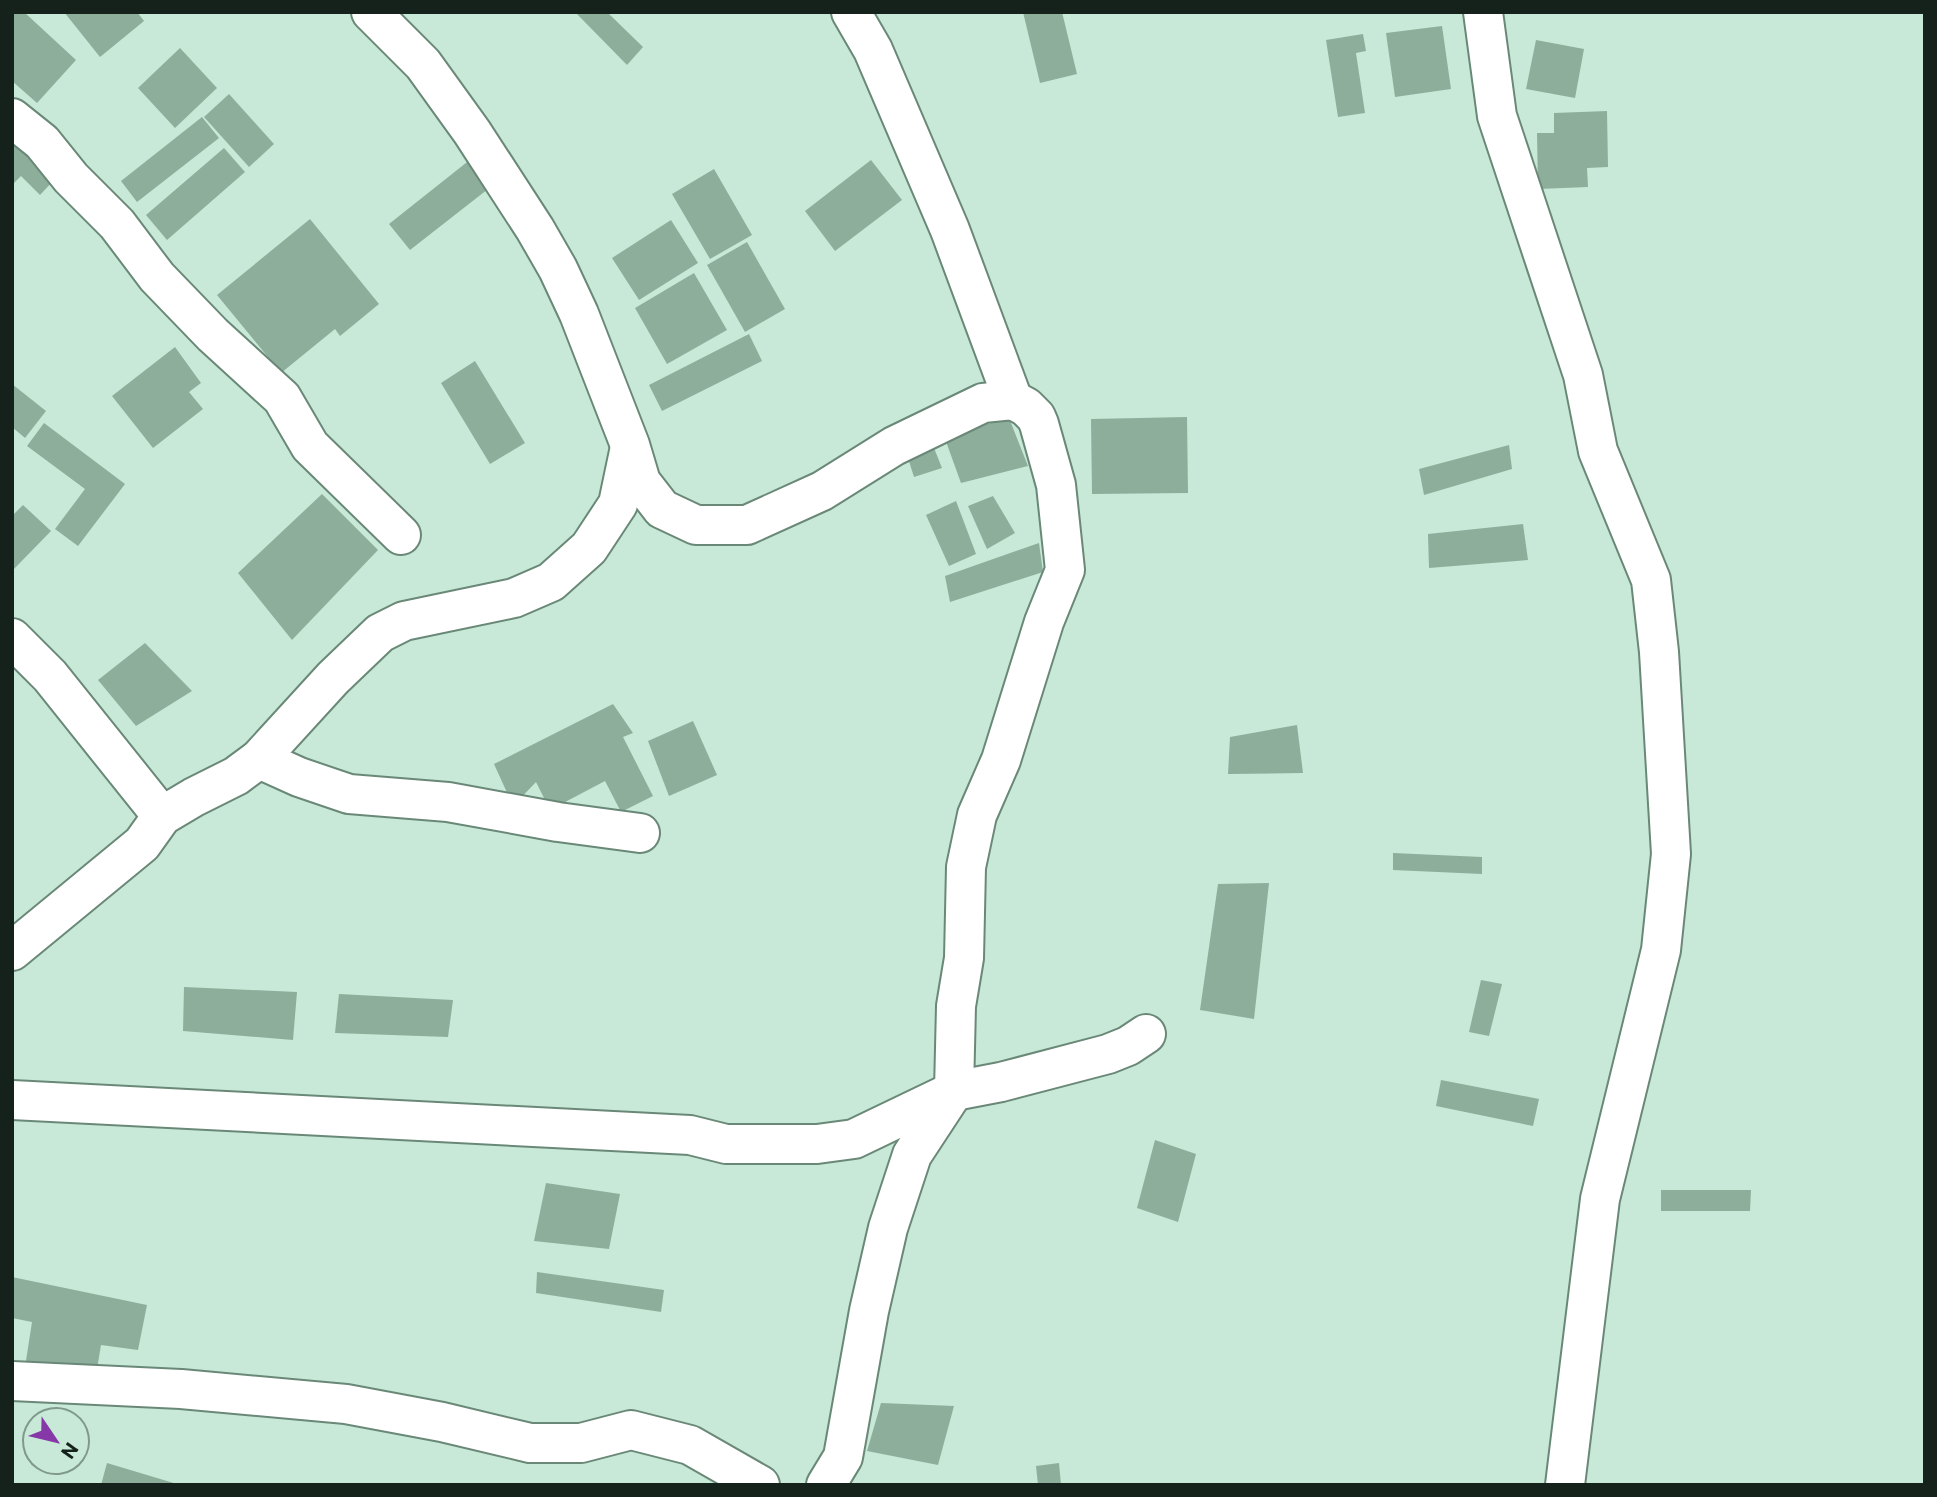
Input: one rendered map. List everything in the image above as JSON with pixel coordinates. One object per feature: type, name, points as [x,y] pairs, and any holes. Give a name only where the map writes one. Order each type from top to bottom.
[{"type":"street","points":[[371,12],[423,64],[472,132],[535,229],[579,314],[630,444],[641,482],[662,509],[696,525],[747,524],[822,491],[894,446],[954,416],[983,403],[1013,400]]},
{"type":"street","points":[[826,1485],[844,1457],[869,1311],[888,1228],[912,1155],[954,1091],[956,1006],[964,958],[966,867],[974,828],[1000,760],[1044,622],[1065,570],[1056,485],[1036,416],[1013,400],[950,230],[873,50],[851,12]]},
{"type":"street","points":[[1483,12],[1497,116],[1583,375],[1598,451],[1651,580],[1659,652],[1671,854],[1661,950],[1600,1199],[1565,1485]]},
{"type":"street","points":[[12,118],[42,142],[71,178],[117,224],[166,287],[282,398],[310,446],[401,536]]},
{"type":"street","points":[[12,951],[142,844],[162,816],[236,776],[259,759],[380,633],[404,621],[514,598],[551,582],[589,548],[618,504],[630,444]]},
{"type":"street","points":[[12,638],[50,676],[162,816]]},
{"type":"street","points":[[259,759],[299,778],[349,794],[448,802],[558,822],[640,833]]},
{"type":"street","points":[[12,1100],[690,1135],[726,1144],[817,1144],[854,1139],[954,1091],[1001,1082],[1108,1054],[1128,1046],[1146,1034]]},
{"type":"street","points":[[12,1381],[181,1389],[346,1404],[442,1422],[530,1443],[581,1443],[631,1430],[691,1445],[760,1485]]},
{"type":"building","points":[[15,12],[24,12],[76,60],[37,103],[12,81],[12,16]]},
{"type":"building","points":[[64,12],[137,12],[144,21],[100,57]]},
{"type":"building","points":[[575,12],[607,12],[643,47],[627,65]]},
{"type":"building","points":[[1023,12],[1062,12],[1077,74],[1040,83]]},
{"type":"building","points":[[1442,26],[1451,89],[1395,97],[1386,33]]},
{"type":"building","points":[[1363,34],[1366,51],[1356,53],[1365,113],[1338,117],[1326,40]]},
{"type":"building","points":[[1536,40],[1584,49],[1575,98],[1526,89]]},
{"type":"building","points":[[180,48],[217,88],[175,128],[138,88]]},
{"type":"building","points":[[229,94],[274,144],[249,167],[204,117]]},
{"type":"building","points":[[1607,111],[1608,167],[1587,168],[1588,187],[1538,189],[1537,133],[1554,133],[1554,113]]},
{"type":"building","points":[[202,117],[219,138],[137,202],[121,181]]},
{"type":"building","points":[[12,139],[54,180],[40,195],[21,176],[12,185]]},
{"type":"building","points":[[224,148],[245,172],[167,240],[146,215]]},
{"type":"building","points":[[476,155],[497,182],[410,250],[389,224]]},
{"type":"building","points":[[871,160],[902,200],[835,251],[805,211]]},
{"type":"building","points":[[714,169],[752,235],[710,259],[672,194]]},
{"type":"building","points":[[310,219],[379,304],[340,336],[335,329],[281,373],[217,295]]},
{"type":"building","points":[[671,220],[698,263],[639,300],[612,258]]},
{"type":"building","points":[[747,242],[785,309],[745,332],[707,265]]},
{"type":"building","points":[[694,273],[727,330],[667,364],[635,308]]},
{"type":"building","points":[[749,334],[762,361],[662,411],[649,385]]},
{"type":"building","points":[[175,347],[201,383],[189,392],[203,409],[153,448],[112,396]]},
{"type":"building","points":[[475,361],[525,443],[490,464],[441,383]]},
{"type":"building","points":[[12,384],[46,411],[25,438],[12,427]]},
{"type":"building","points":[[1187,417],[1188,493],[1092,494],[1091,419]]},
{"type":"building","points":[[1009,418],[1028,466],[961,483],[944,436]]},
{"type":"building","points":[[44,423],[125,484],[78,546],[55,529],[85,489],[27,446]]},
{"type":"building","points":[[1509,445],[1512,469],[1424,495],[1419,469]]},
{"type":"building","points":[[934,448],[942,468],[914,477],[907,455]]},
{"type":"building","points":[[322,494],[378,550],[292,640],[238,573]]},
{"type":"building","points":[[993,496],[1015,533],[987,549],[968,506]]},
{"type":"building","points":[[956,501],[976,554],[949,566],[926,515]]},
{"type":"building","points":[[23,505],[51,531],[12,571],[12,516]]},
{"type":"building","points":[[1523,524],[1528,560],[1429,568],[1428,534]]},
{"type":"building","points":[[1039,543],[1043,572],[950,602],[945,576]]},
{"type":"building","points":[[145,643],[192,691],[136,726],[98,680]]},
{"type":"building","points":[[613,704],[633,733],[623,737],[653,796],[621,812],[605,781],[550,810],[536,782],[513,806],[494,764]]},
{"type":"building","points":[[693,721],[717,775],[669,796],[648,741]]},
{"type":"building","points":[[1297,725],[1303,773],[1228,774],[1230,737]]},
{"type":"building","points":[[1393,853],[1482,857],[1482,874],[1393,870]]},
{"type":"building","points":[[1269,883],[1254,1019],[1200,1010],[1218,884]]},
{"type":"building","points":[[1481,980],[1502,984],[1489,1036],[1469,1032]]},
{"type":"building","points":[[184,987],[297,992],[293,1040],[183,1031]]},
{"type":"building","points":[[339,994],[453,1000],[448,1037],[335,1033]]},
{"type":"building","points":[[1441,1080],[1539,1099],[1533,1126],[1436,1106]]},
{"type":"building","points":[[1155,1140],[1196,1154],[1178,1222],[1137,1208]]},
{"type":"building","points":[[546,1183],[620,1194],[609,1249],[534,1241]]},
{"type":"building","points":[[1661,1190],[1751,1190],[1750,1211],[1661,1211]]},
{"type":"building","points":[[537,1272],[664,1290],[661,1312],[536,1293]]},
{"type":"building","points":[[12,1277],[147,1305],[138,1350],[101,1345],[95,1381],[25,1367],[32,1322],[12,1318]]},
{"type":"building","points":[[881,1403],[954,1406],[938,1465],[867,1451]]},
{"type":"building","points":[[107,1463],[177,1484],[177,1485],[101,1485]]},
{"type":"building","points":[[1059,1463],[1061,1485],[1038,1485],[1036,1466]]}]
